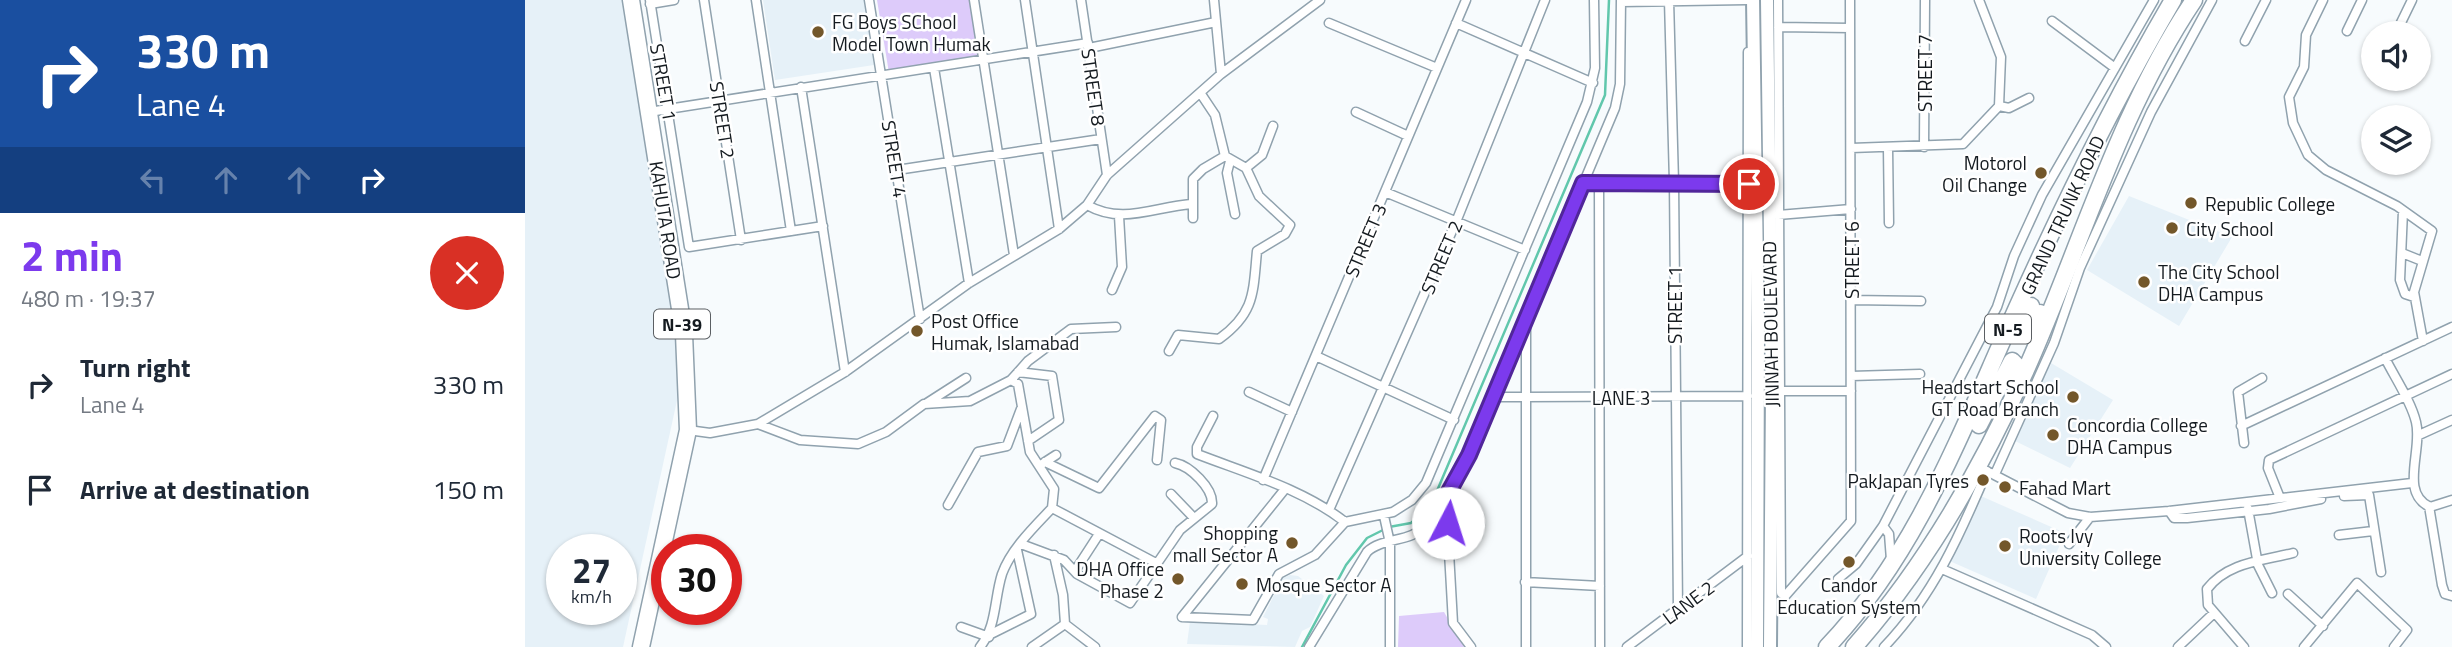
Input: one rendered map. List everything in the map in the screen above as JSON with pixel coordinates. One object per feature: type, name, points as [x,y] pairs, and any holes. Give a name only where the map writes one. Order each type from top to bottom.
[{"type":"highway","name":"GRAND TRUNK ROAD","points":[[1827,647],[1857,613],[1891,567],[1942,478],[2069,197],[2128,77],[2173,0]]},
{"type":"highway","name":"KAHUTA ROAD","points":[[632,7],[684,334],[688,430],[641,647]]},
{"type":"highway","name":"GRAND TRUNK ROAD","points":[[1854,647],[1913,575],[1984,469],[2134,103],[2193,11]]},
{"type":"highway","points":[[2069,197],[2024,323],[2025,332],[2035,326],[2074,249]]},
{"type":"highway","points":[[1942,478],[1967,449],[2009,363],[2014,361],[2016,372],[1984,469]]},
{"type":"street","points":[[632,7],[674,0]]},
{"type":"street","name":"STREET 2","points":[[704,0],[741,240]]},
{"type":"street","points":[[756,0],[791,231]]},
{"type":"street","name":"STREET 4","points":[[869,0],[920,319]]},
{"type":"street","points":[[974,0],[1014,255]]},
{"type":"street","points":[[1025,0],[1059,229]]},
{"type":"street","name":"STREET 8","points":[[1081,0],[1107,174]]},
{"type":"street","points":[[1214,0],[1221,74]]},
{"type":"street","points":[[688,430],[710,433],[758,424],[845,372],[969,283],[1059,229],[1087,205],[1107,174],[1221,74],[1320,0]]},
{"type":"street","name":"STREET 3","points":[[1263,480],[1466,0]]},
{"type":"street","name":"STREET 2","points":[[1329,510],[1456,222],[1545,0]]},
{"type":"street","points":[[1286,489],[1182,617],[1253,620],[1279,574],[1315,555],[1345,522],[1385,518],[1419,494],[1454,420],[1593,83],[1594,0]]},
{"type":"street","name":"STREET 1","points":[[1669,0],[1674,182],[1678,610]]},
{"type":"street","points":[[1309,647],[1361,559],[1373,546],[1421,530],[1435,516],[1469,455],[1526,324],[1618,97],[1621,1],[1747,0],[1762,83],[1778,215],[1781,391],[1776,446]]},
{"type":"street","name":"JINNAH BOULEVARD","points":[[1753,0],[1762,83]]},
{"type":"street","name":"JINNAH BOULEVARD","points":[[1767,0],[1762,83],[1765,334],[1776,446],[1769,597],[1770,647]]},
{"type":"street","points":[[1747,647],[1753,447],[1748,396],[1749,184],[1762,83],[1778,27],[1778,0]]},
{"type":"street","name":"STREET 6","points":[[1776,446],[1781,593],[1785,596],[1851,521],[1850,0]]},
{"type":"street","name":"STREET 7","points":[[1924,147],[1925,0]]},
{"type":"street","points":[[1851,148],[1963,144],[1999,106],[2001,57],[1979,0]]},
{"type":"street","points":[[1838,579],[1856,564],[1884,526],[2001,297],[2014,256],[2042,195],[2154,0]]},
{"type":"street","points":[[1884,647],[1918,609],[1942,569],[1984,469],[2054,343],[2091,245],[2193,11],[2212,0]]},
{"type":"street","points":[[2245,41],[2266,0]]},
{"type":"street","points":[[2323,0],[2306,35],[2304,67],[2289,97],[2293,122],[2315,162],[2403,211],[2432,231],[2414,297],[2423,341]]},
{"type":"street","points":[[2347,31],[2362,0]]},
{"type":"street","points":[[2401,21],[2411,0]]},
{"type":"street","name":"STREET 1","points":[[650,5],[669,109],[689,247],[741,240]]},
{"type":"street","points":[[2052,21],[2115,68]]},
{"type":"street","points":[[649,112],[1034,51],[1088,46],[1216,22]]},
{"type":"street","points":[[1329,23],[1437,68]]},
{"type":"street","points":[[1456,23],[1593,83]]},
{"type":"street","points":[[1778,27],[1850,28]]},
{"type":"street","points":[[934,68],[969,283]]},
{"type":"street","points":[[801,87],[845,372]]},
{"type":"street","points":[[1201,94],[1215,115],[1228,159],[1227,173],[1235,214]]},
{"type":"street","points":[[1999,106],[2008,108],[2029,98]]},
{"type":"street","points":[[1356,112],[1408,136]]},
{"type":"street","points":[[1246,168],[1262,155],[1273,126]]},
{"type":"street","points":[[897,170],[1101,139]]},
{"type":"street","points":[[1888,148],[1889,223]]},
{"type":"street","points":[[1169,351],[1178,335],[1219,338],[1239,324],[1251,306],[1257,251],[1285,234],[1290,225],[1259,196],[1246,168],[1228,159]]},
{"type":"street","points":[[1193,218],[1191,204],[1196,175],[1228,159]]},
{"type":"street","points":[[1583,183],[1749,184]]},
{"type":"street","points":[[1599,184],[1600,647]]},
{"type":"street","points":[[1385,192],[1525,250]]},
{"type":"street","points":[[1087,205],[1102,213],[1119,216],[1191,204]]},
{"type":"street","points":[[1778,215],[1851,209]]},
{"type":"street","points":[[2403,211],[2402,286],[2407,297],[2414,297]]},
{"type":"street","points":[[1112,290],[1122,267],[1119,216]]},
{"type":"street","points":[[741,240],[823,226]]},
{"type":"street","points":[[2402,253],[2422,261]]},
{"type":"street","points":[[2001,297],[2018,311]]},
{"type":"street","points":[[1851,300],[1921,301]]},
{"type":"street","points":[[1526,324],[1526,647]]},
{"type":"street","points":[[2241,426],[2452,326]]},
{"type":"street","points":[[924,404],[969,401],[1011,380],[1071,329],[1116,327]]},
{"type":"street","name":"JINNAH BOULEVARD","points":[[1757,647],[1753,447],[1765,334]]},
{"type":"street","points":[[1316,356],[1454,420]]},
{"type":"street","points":[[2385,358],[2416,419],[2419,435],[2412,483],[2421,503],[2429,506],[2452,500]]},
{"type":"street","points":[[1018,372],[1052,376],[1059,420],[1028,441]]},
{"type":"street","points":[[1851,376],[1920,374]]},
{"type":"street","points":[[2280,498],[2268,468],[2269,460],[2452,374]]},
{"type":"street","points":[[758,424],[800,440],[858,444],[886,432],[966,378]]},
{"type":"street","points":[[2244,443],[2238,392],[2262,378]]},
{"type":"street","points":[[990,636],[1003,572],[1019,547],[1052,508],[1054,489],[1042,464],[1030,452],[1018,384],[1011,380]]},
{"type":"street","points":[[1249,391],[1292,412]]},
{"type":"street","points":[[1781,391],[1851,391]]},
{"type":"street","name":"LANE 3","points":[[1493,397],[1748,396]]},
{"type":"street","points":[[948,505],[978,452],[1007,446],[1022,406]]},
{"type":"street","points":[[1042,464],[1099,488],[1155,416],[1161,420],[1163,429],[1157,460]]},
{"type":"street","points":[[1213,416],[1197,454],[1286,489],[1329,510],[1345,522]]},
{"type":"street","points":[[2419,435],[2452,420]]},
{"type":"street","points":[[1042,464],[1056,455]]},
{"type":"street","points":[[1019,547],[1054,555],[1075,571],[1130,603],[1180,530],[1212,504],[1212,498],[1185,465],[1175,463]]},
{"type":"street","points":[[1984,469],[2068,513],[2090,517],[2248,507],[2369,495],[2381,572]]},
{"type":"street","points":[[2248,507],[2280,498],[2412,483]]},
{"type":"street","points":[[1171,494],[1194,518]]},
{"type":"street","points":[[1446,497],[1453,623],[1471,647]]},
{"type":"street","points":[[2429,506],[2442,585],[2445,594],[2452,596]]},
{"type":"street","points":[[2248,507],[2257,560],[2272,593]]},
{"type":"street","points":[[1052,508],[1156,564]]},
{"type":"street","points":[[2069,544],[2090,517]]},
{"type":"street","points":[[1385,518],[1389,539],[1390,647]]},
{"type":"street","points":[[1884,526],[1891,543],[1891,567]]},
{"type":"street","points":[[2339,535],[2373,531]]},
{"type":"street","points":[[1075,571],[1099,534]]},
{"type":"street","points":[[981,647],[990,636],[1031,614],[1019,547]]},
{"type":"street","points":[[2244,647],[2206,601],[2207,589],[2223,573],[2257,560],[2293,553]]},
{"type":"street","points":[[1054,555],[1063,595],[1065,624],[1095,647]]},
{"type":"street","name":"LANE 2","points":[[1627,647],[1748,556]]},
{"type":"street","points":[[1942,569],[2092,635],[2106,647]]},
{"type":"street","points":[[1525,582],[1600,586]]},
{"type":"street","points":[[2304,647],[2357,583],[2407,630],[2394,647]]},
{"type":"street","points":[[2288,594],[2323,626]]},
{"type":"street","points":[[1756,605],[1769,597]]},
{"type":"street","points":[[1819,647],[1857,613]]},
{"type":"street","points":[[2178,647],[2214,613]]},
{"type":"street","points":[[1031,647],[1065,624]]},
{"type":"street","points":[[961,627],[990,636]]},
{"type":"shaded area","points":[[525,0],[630,0],[685,364],[637,583],[637,534],[546,534],[546,625],[628,625],[623,647],[525,647]]},
{"type":"shaded area","name":"FG Boys SChool Model Town Humak","points":[[763,0],[864,0],[874,65],[775,80]]},
{"type":"shaded area","points":[[877,0],[975,0],[984,56],[889,73]]},
{"type":"shaded area","points":[[2129,196],[2232,237],[2179,326],[2087,270]]},
{"type":"shaded area","points":[[2051,363],[2113,400],[2070,468],[2013,440],[2046,366],[2050,367]]},
{"type":"shaded area","name":"Roots Ivy University College","points":[[1974,493],[2065,533],[2036,599],[1945,559]]},
{"type":"shaded area","points":[[1298,576],[1324,596],[1310,627],[1302,631],[1295,647],[1187,644],[1190,621],[1267,625],[1268,619],[1263,617],[1283,578]]},
{"type":"shaded area","points":[[1444,612],[1464,647],[1398,647],[1399,616]]},
{"type":"waterway","points":[[1302,647],[1346,565],[1367,538],[1389,527],[1411,523],[1431,505],[1605,95],[1609,0]]},
{"type":"place","name":"FG Boys SChool Model Town Humak","points":[[818,32]]},
{"type":"place","name":"Motorol Oil Change","points":[[2041,173]]},
{"type":"place","name":"Republic College","points":[[2191,203]]},
{"type":"place","name":"City School","points":[[2172,228]]},
{"type":"place","name":"The City School DHA Campus","points":[[2144,282]]},
{"type":"place","name":"Post Office Humak, Islamabad","points":[[917,331]]},
{"type":"place","name":"Headstart School GT Road Branch","points":[[2073,397]]},
{"type":"place","name":"Concordia College DHA Campus","points":[[2053,435]]},
{"type":"place","name":"PakJapan Tyres","points":[[1983,480]]},
{"type":"place","name":"Fahad Mart","points":[[2005,487]]},
{"type":"place","name":"Shopping mall Sector A","points":[[1292,543]]},
{"type":"place","name":"Roots Ivy University College","points":[[2005,546]]},
{"type":"place","name":"Candor Education System","points":[[1849,562]]},
{"type":"place","name":"DHA Office Phase 2","points":[[1178,579]]},
{"type":"place","name":"Mosque Sector A","points":[[1242,584]]},
{"type":"route","points":[[1448,523],[1446,497],[1469,455],[1583,183],[1749,184]]}]
